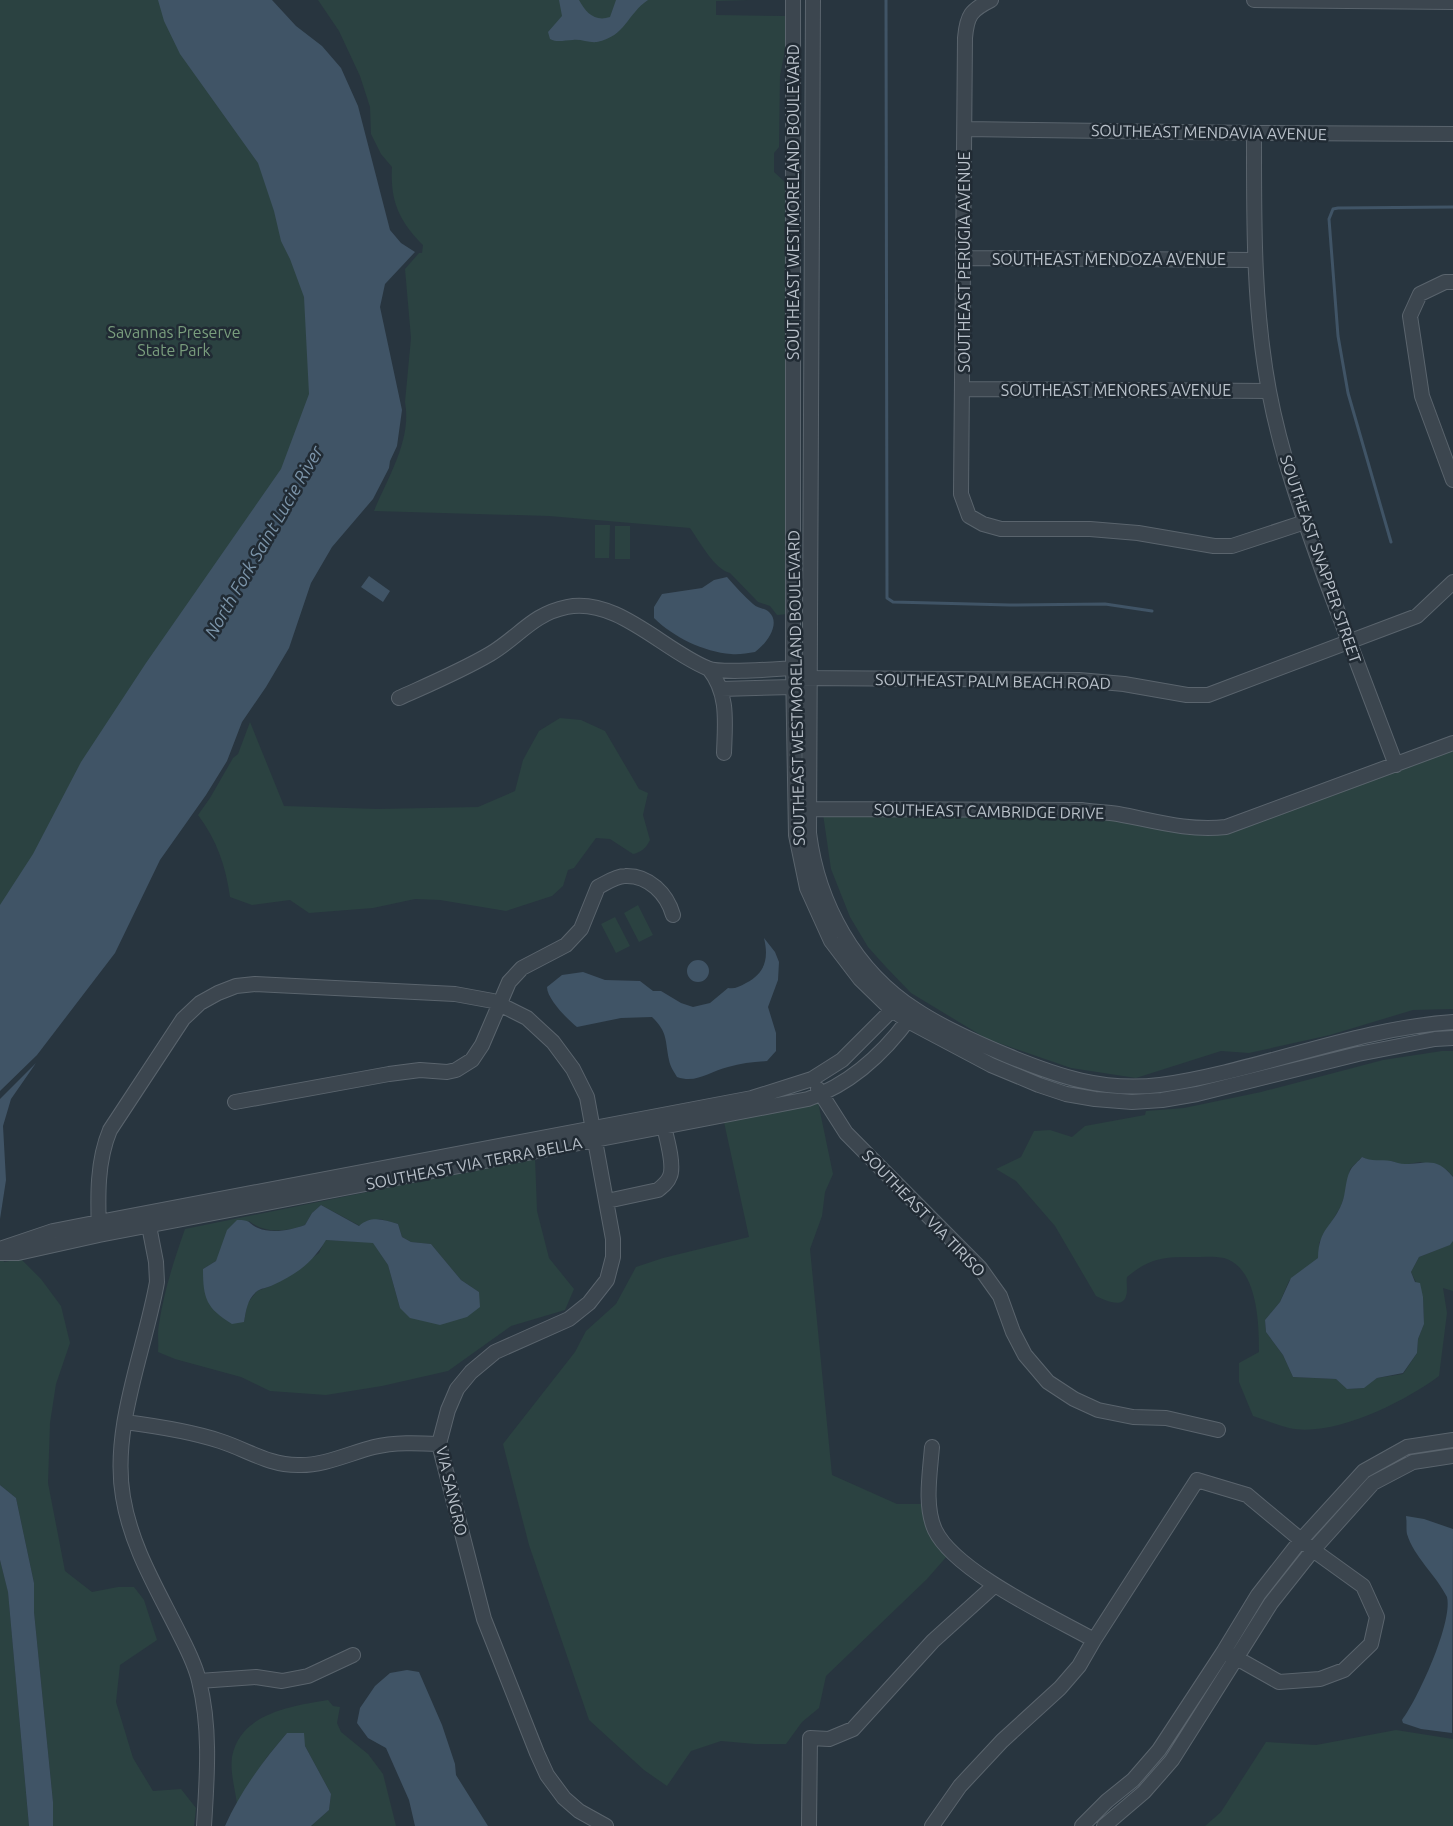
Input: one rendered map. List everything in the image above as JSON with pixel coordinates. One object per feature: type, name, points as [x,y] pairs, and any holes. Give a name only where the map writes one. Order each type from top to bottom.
[{"type":"street","name":"SOUTHEAST WESTMORELAND BOULEVARD","points":[[793,0],[793,678],[802,809],[819,884],[843,936],[897,1005],[911,1016],[991,1065],[1065,1094],[1132,1102],[1162,1100],[1197,1094],[1358,1054],[1436,1039],[1453,1038]]},
{"type":"street","name":"SOUTHEAST WESTMORELAND BOULEVARD","points":[[802,809],[809,678],[813,0]]},
{"type":"street","name":"SOUTHEAST PERUGIA AVENUE","points":[[991,0],[974,8],[967,21],[965,38],[961,494],[969,516],[983,524],[1001,529],[1090,529],[1138,532],[1214,546],[1232,546],[1305,522]]},
{"type":"street","points":[[1254,0],[1453,2]]},
{"type":"street","name":"SOUTHEAST MENDAVIA AVENUE","points":[[964,129],[1453,134]]},
{"type":"street","name":"SOUTHEAST SNAPPER STREET","points":[[1254,133],[1254,260],[1269,391],[1283,452],[1305,522],[1396,765]]},
{"type":"street","name":"SOUTHEAST MENDOZA AVENUE","points":[[964,258],[1254,260]]},
{"type":"street","points":[[1453,282],[1445,282],[1420,294],[1410,316],[1422,396],[1453,480]]},
{"type":"street","name":"SOUTHEAST MENORES AVENUE","points":[[963,389],[1269,391]]},
{"type":"street","name":"SOUTHEAST PALM BEACH ROAD","points":[[793,678],[1079,680],[1124,684],[1187,695],[1208,695],[1417,616],[1453,582]]},
{"type":"street","points":[[399,698],[489,655],[538,617],[573,606],[590,606],[618,615],[681,655],[709,669],[793,678]]},
{"type":"street","points":[[709,669],[721,689],[725,712],[724,753]]},
{"type":"street","points":[[721,689],[793,678]]},
{"type":"street","name":"SOUTHEAST CAMBRIDGE DRIVE","points":[[802,809],[1080,810],[1115,813],[1203,830],[1226,827],[1453,743]]},
{"type":"street","points":[[235,1102],[389,1074],[420,1070],[447,1072],[456,1070],[472,1060],[482,1045],[509,982],[522,968],[566,945],[581,928],[598,887],[623,876],[637,877],[652,883],[670,903],[673,915]]},
{"type":"street","name":"VIA SANGRO","points":[[99,1229],[101,1163],[110,1130],[183,1019],[200,1003],[218,993],[236,986],[255,984],[455,994],[493,1001],[527,1018],[553,1042],[573,1069],[587,1097],[607,1201],[613,1257],[607,1280],[589,1303],[569,1319],[495,1352],[471,1371],[457,1389],[452,1400],[439,1444],[484,1619],[537,1753],[547,1775],[564,1798],[579,1811],[606,1826]]},
{"type":"street","name":"SOUTHEAST VIA TERRA BELLA","points":[[662,1121],[752,1098],[812,1079],[843,1060],[897,1005]]},
{"type":"street","name":"SOUTHEAST WESTMORELAND BOULEVARD","points":[[911,1016],[939,1024],[1059,1076],[1097,1084],[1133,1087],[1193,1079],[1361,1037],[1453,1022]]},
{"type":"street","name":"SOUTHEAST VIA TERRA BELLA","points":[[99,1229],[593,1133],[797,1101],[821,1094],[849,1079],[871,1061],[911,1016]]},
{"type":"street","name":"SOUTHEAST VIA TIRISO","points":[[812,1079],[846,1133],[980,1268],[1000,1296],[1013,1332],[1025,1355],[1048,1382],[1074,1399],[1098,1410],[1133,1417],[1166,1418],[1218,1430]]},
{"type":"street","points":[[607,1201],[657,1190],[664,1185],[671,1174],[662,1121]]},
{"type":"street","name":"SOUTHEAST VIA TERRA BELLA","points":[[0,1251],[53,1232],[149,1226],[593,1133]]},
{"type":"street","points":[[149,1226],[157,1282],[125,1422],[120,1469],[122,1496],[139,1555],[190,1656],[199,1681],[206,1723],[208,1761],[204,1826]]},
{"type":"street","points":[[125,1422],[157,1426],[220,1441],[276,1464],[301,1466],[376,1446],[439,1444]]},
{"type":"street","points":[[1082,1826],[1133,1780],[1159,1750],[1224,1651],[1258,1594],[1301,1540],[1364,1471],[1407,1447],[1450,1440],[1451,1455],[1413,1462],[1373,1484],[1313,1550],[1271,1603],[1238,1659],[1172,1760],[1144,1792],[1104,1826]]},
{"type":"street","points":[[932,1448],[928,1497],[935,1530],[956,1557],[995,1585],[1094,1640]]},
{"type":"street","points":[[932,1826],[960,1786],[1002,1741],[1060,1688],[1079,1666],[1197,1480],[1247,1495],[1313,1550],[1363,1586],[1377,1617],[1371,1644],[1344,1671],[1320,1679],[1279,1682],[1224,1651]]},
{"type":"street","points":[[809,1826],[810,1738],[829,1738],[843,1735],[853,1729],[933,1641],[995,1585]]},
{"type":"street","points":[[199,1681],[256,1677],[282,1681],[308,1676],[353,1655]]},
{"type":"street","points":[[1159,1750],[1172,1760]]},
{"type":"green space","name":"Savannas Preserve State Park","points":[[0,0],[220,0],[341,426],[0,972]]},
{"type":"green space","points":[[318,0],[750,0],[716,1],[716,15],[785,16],[785,50],[780,76],[779,147],[774,153],[774,172],[785,182],[788,614],[777,615],[770,606],[758,602],[730,573],[713,561],[690,528],[549,516],[374,511],[397,458],[405,430],[405,402],[411,338],[405,269],[419,253],[422,253],[423,245],[402,219],[398,210],[393,190],[392,167],[381,154],[371,134],[370,107],[360,76],[339,31]]},
{"type":"green space","points":[[595,525],[610,525],[609,558],[595,558]]},
{"type":"green space","points":[[615,526],[630,526],[630,559],[615,559]]},
{"type":"green space","points":[[560,718],[581,720],[605,731],[639,789],[648,793],[643,815],[650,840],[641,851],[633,854],[610,839],[596,838],[574,868],[568,870],[563,886],[552,896],[506,911],[440,900],[415,899],[373,908],[309,913],[290,900],[252,905],[230,897],[220,854],[198,815],[233,758],[238,754],[250,722],[284,806],[378,809],[478,807],[515,791],[523,760],[539,731]]},
{"type":"green space","points":[[1453,748],[1453,1009],[1413,1010],[1330,1035],[1249,1053],[1221,1051],[1136,1078],[1071,1068],[987,1039],[911,993],[868,947],[850,917],[831,869],[823,814],[1080,816],[1114,819],[1202,835],[1226,833]]},
{"type":"green space","points":[[638,905],[653,935],[639,942],[624,913]]},
{"type":"green space","points":[[615,917],[630,946],[616,953],[601,924]]},
{"type":"green space","points":[[1453,1051],[1453,1177],[1447,1170],[1420,1162],[1403,1165],[1391,1161],[1371,1161],[1362,1157],[1350,1169],[1341,1206],[1319,1243],[1319,1258],[1289,1281],[1280,1302],[1265,1320],[1266,1332],[1283,1355],[1293,1377],[1336,1379],[1348,1389],[1363,1388],[1377,1378],[1403,1374],[1417,1353],[1418,1339],[1424,1324],[1423,1297],[1411,1272],[1419,1257],[1449,1245],[1453,1241],[1453,1291],[1443,1288],[1447,1313],[1439,1376],[1388,1407],[1347,1423],[1307,1430],[1289,1428],[1253,1416],[1239,1382],[1239,1363],[1259,1352],[1257,1313],[1250,1285],[1244,1273],[1235,1264],[1224,1258],[1216,1257],[1173,1257],[1157,1260],[1127,1277],[1127,1292],[1124,1300],[1117,1303],[1104,1300],[1096,1296],[1055,1226],[1016,1181],[996,1169],[1021,1157],[1034,1131],[1050,1130],[1072,1137],[1085,1126],[1145,1115],[1146,1111],[1184,1108],[1261,1092],[1383,1060]]},
{"type":"green space","points":[[818,1102],[833,1174],[825,1192],[822,1216],[810,1249],[832,1475],[897,1504],[925,1504],[948,1555],[927,1579],[826,1676],[819,1708],[802,1722],[786,1744],[721,1741],[691,1751],[667,1786],[644,1770],[589,1720],[529,1545],[503,1444],[575,1352],[586,1331],[616,1304],[636,1267],[749,1237],[724,1122]]},
{"type":"green space","points":[[535,1158],[537,1211],[549,1258],[574,1289],[565,1310],[511,1326],[448,1371],[382,1386],[326,1395],[270,1391],[241,1377],[158,1352],[158,1327],[173,1264],[185,1229]],"holes":[[[321,1205],[360,1226],[380,1219],[398,1224],[402,1237],[411,1242],[431,1244],[461,1280],[479,1292],[400,1308],[388,1265],[373,1242],[325,1240],[319,1253],[271,1286],[257,1291],[247,1304],[244,1322],[203,1269],[216,1261],[249,1221],[269,1230],[290,1229],[305,1225],[312,1213]]]},
{"type":"green space","points":[[0,1247],[4,1262],[21,1259],[41,1279],[61,1306],[70,1343],[56,1384],[50,1423],[48,1483],[65,1571],[92,1592],[118,1587],[134,1587],[144,1600],[157,1640],[120,1665],[116,1702],[133,1758],[153,1791],[181,1789],[196,1808],[194,1826],[53,1826],[53,1802],[34,1612],[34,1583],[16,1498],[0,1485]]},
{"type":"green space","points":[[0,1560],[8,1591],[29,1826],[0,1826]]},
{"type":"green space","points":[[328,1700],[333,1706],[340,1707],[337,1723],[341,1732],[368,1754],[383,1774],[396,1826],[311,1826],[329,1810],[331,1794],[305,1746],[287,1733],[267,1757],[237,1804],[232,1775],[232,1757],[237,1742],[245,1730],[270,1714],[299,1705]]},
{"type":"green space","points":[[1396,1730],[1453,1739],[1453,1826],[1205,1826],[1221,1812],[1266,1742],[1316,1745]]},
{"type":"water","name":"North Fork Saint Lucie River","points":[[158,0],[272,0],[296,26],[322,46],[341,68],[358,106],[390,230],[401,243],[415,252],[385,284],[380,307],[402,410],[397,446],[373,499],[332,547],[311,583],[289,648],[242,722],[227,761],[160,860],[115,953],[37,1055],[0,1091],[0,905],[33,854],[81,762],[146,663],[281,469],[309,394],[304,297],[281,241],[258,163],[180,54],[164,21]]},
{"type":"water","points":[[559,0],[579,0],[592,15],[605,18],[610,17],[616,0],[648,0],[614,35],[594,42],[550,39],[548,32],[562,16]]},
{"type":"water","points":[[369,576],[390,591],[383,602],[361,587]]},
{"type":"water","points":[[727,577],[753,604],[773,617],[771,634],[755,652],[731,654],[700,647],[670,631],[654,618],[654,607],[662,594],[702,588],[714,580]]},
{"type":"water","points":[[764,938],[775,952],[779,962],[778,980],[768,1007],[776,1033],[776,1051],[767,1061],[733,1066],[697,1078],[677,1077],[672,1069],[663,1032],[652,1017],[621,1018],[577,1027],[559,1009],[548,992],[547,987],[562,975],[583,972],[605,980],[640,981],[653,991],[661,991],[693,1007],[710,1003],[728,988],[739,987],[758,975],[766,959]]},
{"type":"water","points":[[698,960],[706,963],[709,971],[706,979],[698,982],[690,979],[687,971],[690,963]]},
{"type":"water","points":[[36,1063],[11,1099],[3,1126],[6,1180],[0,1219],[0,1099]]},
{"type":"water","points":[[1362,1157],[1403,1164],[1431,1163],[1447,1170],[1453,1177],[1453,1241],[1450,1245],[1419,1257],[1411,1272],[1415,1282],[1420,1283],[1424,1324],[1418,1339],[1417,1353],[1403,1373],[1377,1378],[1364,1388],[1347,1389],[1336,1379],[1293,1377],[1283,1355],[1266,1332],[1265,1320],[1280,1302],[1291,1278],[1318,1258],[1323,1234],[1342,1203],[1350,1171]]},
{"type":"water","points":[[321,1205],[359,1226],[373,1219],[398,1224],[402,1237],[411,1242],[431,1244],[461,1280],[479,1292],[480,1307],[467,1317],[440,1325],[410,1318],[400,1308],[388,1265],[373,1243],[326,1240],[315,1255],[297,1272],[253,1295],[246,1310],[244,1322],[232,1324],[216,1313],[205,1295],[203,1269],[216,1261],[227,1230],[237,1220],[247,1221],[258,1228],[269,1231],[294,1228],[305,1225],[312,1213]]},
{"type":"water","points":[[0,1485],[16,1498],[34,1583],[34,1612],[53,1802],[53,1826],[29,1826],[8,1592],[0,1560]]},
{"type":"water","points":[[1406,1516],[1424,1519],[1453,1529],[1452,1733],[1421,1729],[1403,1723],[1402,1720],[1417,1695],[1433,1660],[1445,1624],[1447,1609],[1447,1597],[1410,1542]]},
{"type":"water","points":[[407,1670],[419,1672],[442,1725],[455,1764],[456,1775],[488,1826],[415,1826],[409,1800],[386,1748],[368,1738],[357,1723],[360,1708],[375,1686],[390,1673]]},
{"type":"water","points":[[287,1733],[304,1733],[305,1746],[331,1794],[329,1810],[311,1826],[225,1826],[253,1777]]},
{"type":"waterway","points":[[886,0],[887,598],[893,602],[1010,605],[1105,604],[1152,611]]},
{"type":"waterway","points":[[1391,542],[1348,393],[1338,336],[1329,219],[1333,209],[1338,208],[1453,207]]}]
